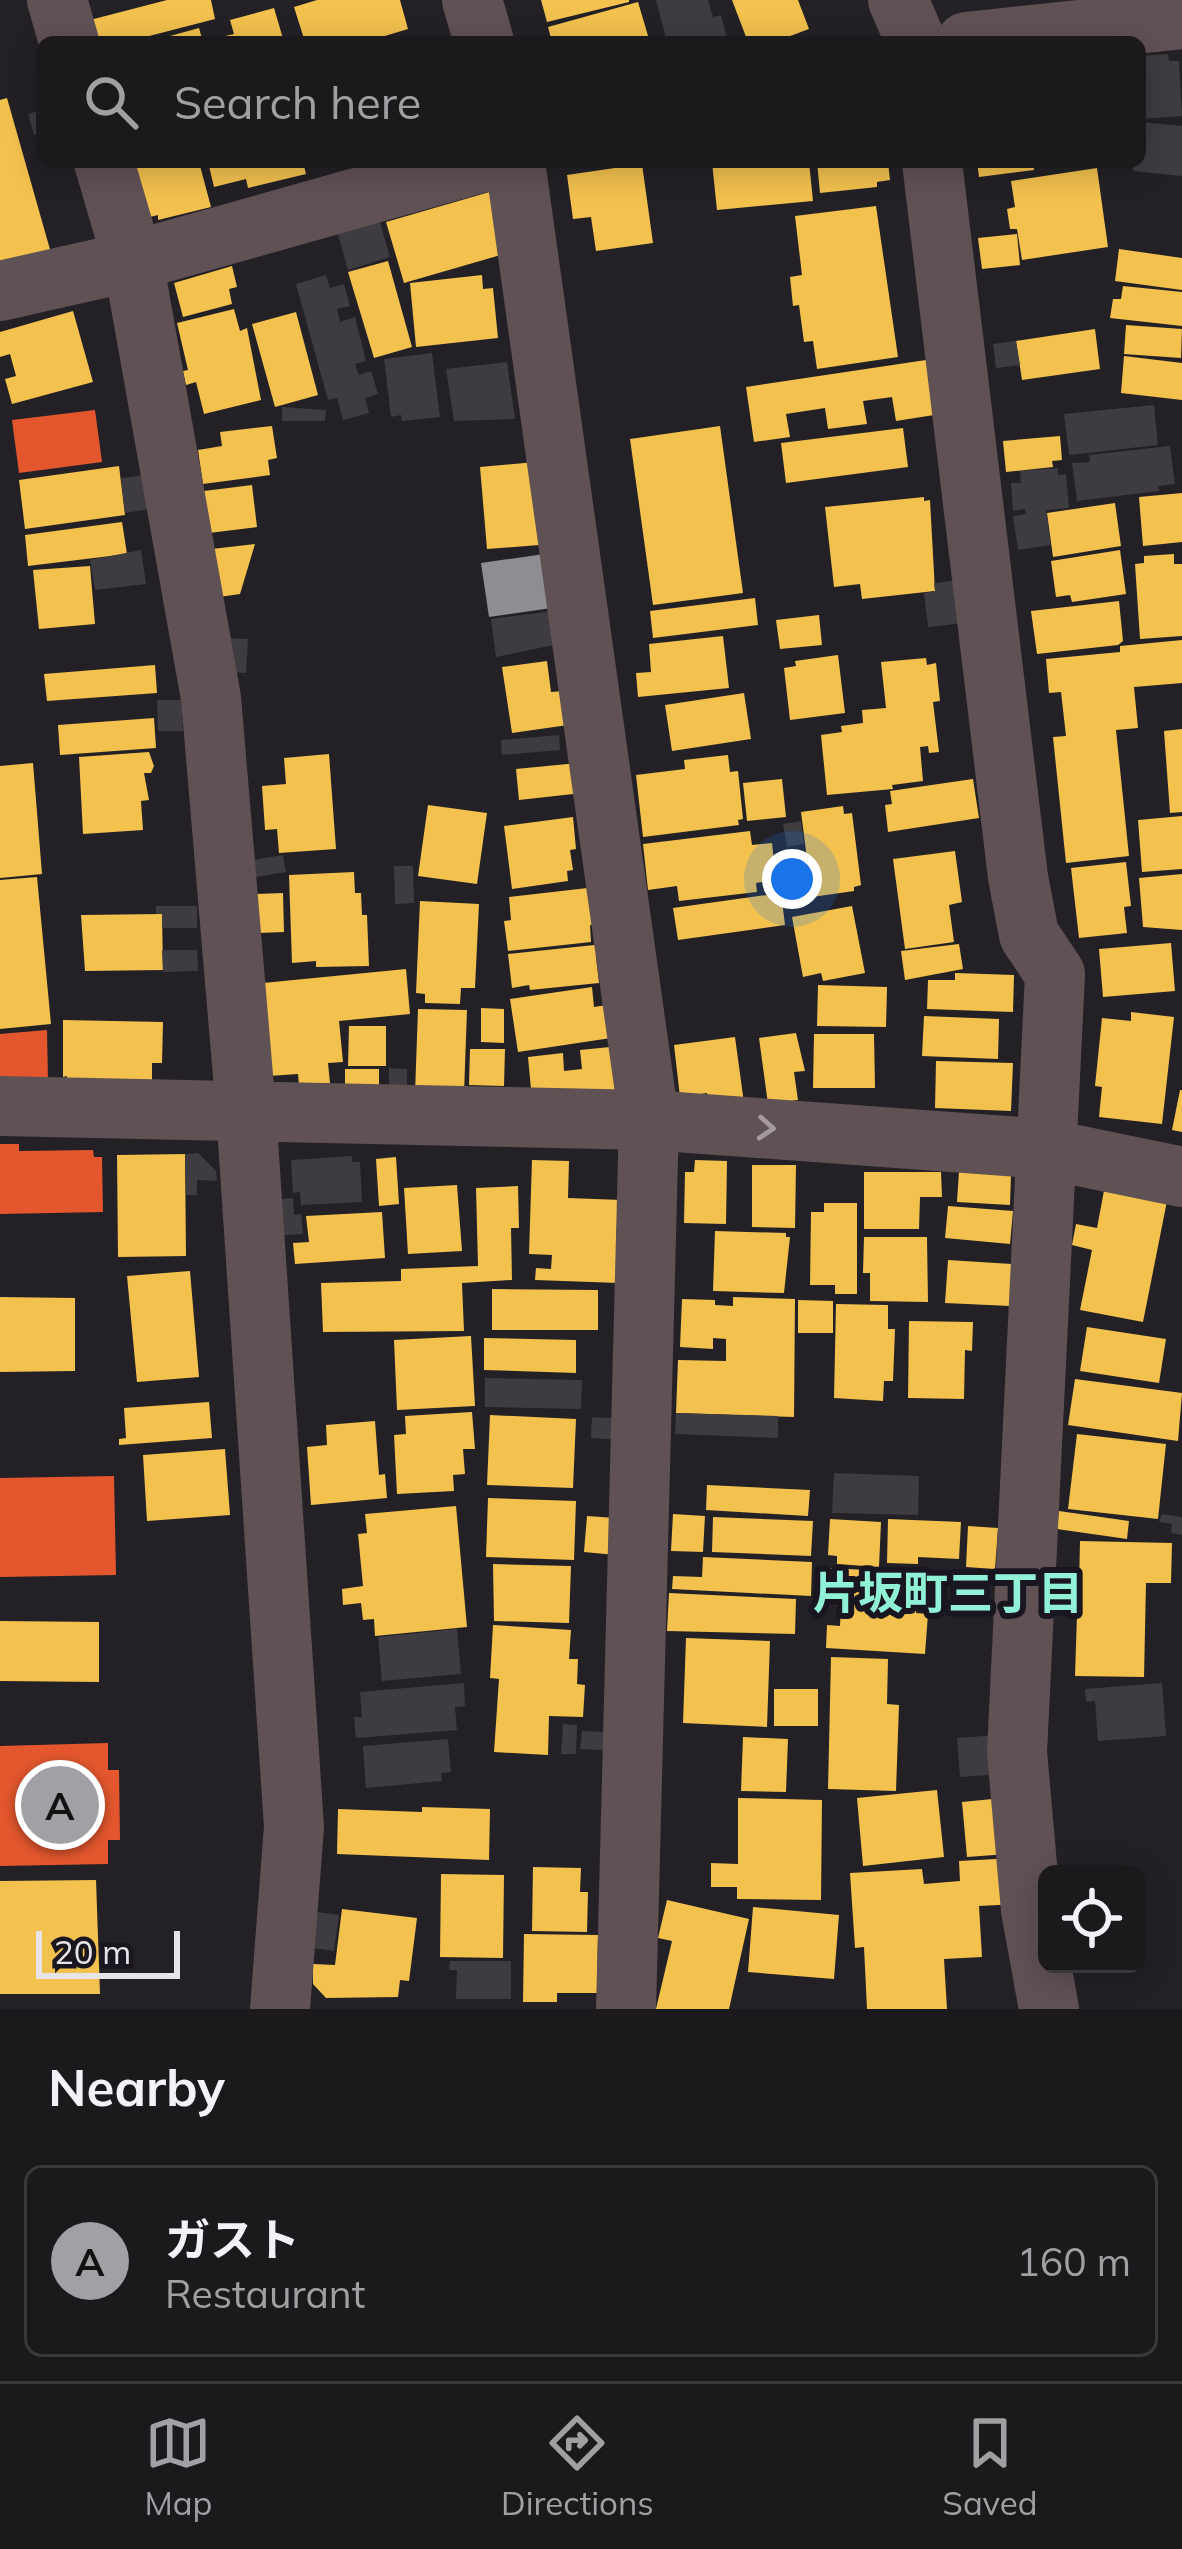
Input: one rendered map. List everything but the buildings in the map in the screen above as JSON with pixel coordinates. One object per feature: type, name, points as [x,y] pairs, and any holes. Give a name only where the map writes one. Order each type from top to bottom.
[{"type":"street","points":[[56,0],[67,36]]},
{"type":"street","points":[[472,0],[482,36]]},
{"type":"street","points":[[898,0],[913,36]]},
{"type":"street","points":[[1022,36],[1182,19]]},
{"type":"street","points":[[106,168],[133,261],[211,698],[246,1111],[294,1827],[280,2009]]},
{"type":"street","points":[[0,291],[133,261],[463,168]]},
{"type":"street","points":[[515,168],[649,1120],[626,2009]]},
{"type":"street","points":[[933,168],[1018,877],[1029,935],[1055,974],[1017,1752],[1031,1910],[1048,2009]]},
{"type":"street","points":[[0,1106],[649,1120],[1046,1149],[1182,1178]]},
{"type":"place","name":"ガスト","points":[[60,1805]]},
{"type":"district","name":"片坂町三丁目","points":[[948,1592]]}]
